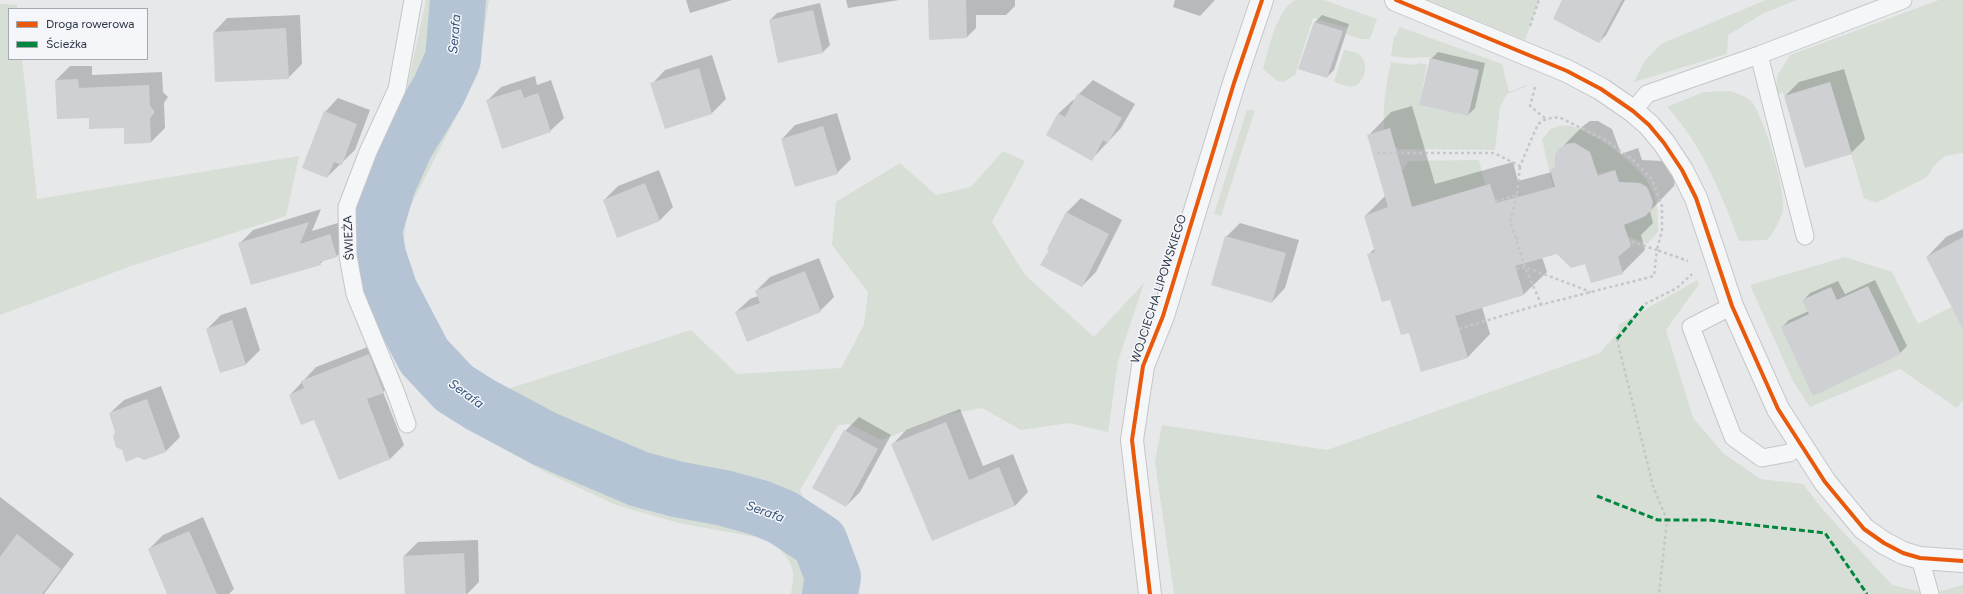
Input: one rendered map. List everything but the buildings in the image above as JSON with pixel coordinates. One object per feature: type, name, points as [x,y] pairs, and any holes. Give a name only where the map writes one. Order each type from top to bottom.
[{"type":"street","name":"WOJCIECHA LIPOWSKIEGO","points":[[1150,594],[1132,440],[1143,366],[1163,316],[1234,83],[1262,0]]},
{"type":"street","points":[[1396,0],[1567,70],[1601,89],[1633,111],[1649,125],[1664,143],[1686,177],[1701,209],[1716,262],[1732,306],[1778,409],[1825,482],[1864,529],[1884,543],[1903,553],[1920,558],[1963,561]]},
{"type":"lane","points":[[1633,111],[1647,94],[1759,55],[1903,0]]},
{"type":"lane","name":"ŚWIEŻA","points":[[407,424],[396,392],[355,294],[348,256],[347,206],[368,152],[397,89],[410,2]]},
{"type":"lane","points":[[1759,55],[1805,236]]},
{"type":"lane","points":[[1732,306],[1691,327],[1733,437],[1762,458],[1789,453],[1802,445]]},
{"type":"lane","points":[[1920,558],[1930,594]]},
{"type":"path","points":[[1530,24],[1539,0]]},
{"type":"path","points":[[1538,83],[1530,106],[1546,119]]},
{"type":"path","points":[[1459,329],[1541,304],[1654,276],[1656,250],[1662,230],[1662,206],[1652,179],[1633,160],[1607,141],[1559,117],[1546,119],[1538,124],[1520,166],[1517,195],[1510,221],[1525,267],[1541,304]]},
{"type":"path","points":[[1377,153],[1494,153],[1520,166]]},
{"type":"path","points":[[1495,201],[1517,195]]},
{"type":"path","points":[[1516,239],[1520,237]]},
{"type":"path","points":[[1630,241],[1688,262]]},
{"type":"path","points":[[1516,269],[1525,267],[1591,292]]},
{"type":"path","points":[[1645,304],[1677,288],[1696,270]]},
{"type":"path","points":[[1617,339],[1652,486],[1667,520],[1659,594]]},
{"type":"shaded area","points":[[426,0],[489,0],[478,74],[407,213],[403,247],[417,312],[450,365],[489,395],[691,330],[737,374],[841,368],[864,325],[868,292],[832,245],[836,202],[900,163],[936,195],[971,187],[1003,151],[1025,161],[992,222],[1025,275],[1094,337],[1144,283],[1118,361],[1108,432],[1069,423],[1021,430],[982,408],[949,414],[881,440],[849,424],[838,425],[800,490],[810,512],[845,542],[857,574],[857,594],[791,594],[793,572],[789,560],[781,551],[766,540],[679,523],[616,505],[541,470],[438,410],[414,383],[396,353],[366,285],[357,253],[355,221],[359,194],[405,98]]},
{"type":"shaded area","points":[[1295,0],[1324,0],[1377,19],[1370,39],[1361,39],[1346,34],[1348,28],[1313,18],[1295,75],[1283,82],[1278,81],[1263,69],[1278,21],[1288,5]]},
{"type":"shaded area","points":[[1428,0],[1539,0],[1525,40]]},
{"type":"shaded area","points":[[1766,0],[1797,0],[1764,13],[1728,35],[1727,54],[1634,82],[1644,62],[1661,44]]},
{"type":"shaded area","points":[[1939,0],[1963,0],[1963,153],[1945,156],[1934,166],[1927,177],[1876,203],[1864,198],[1830,82],[1784,96],[1783,92],[1776,94],[1777,76],[1790,55]]},
{"type":"shaded area","points":[[0,4],[17,5],[17,8],[8,8],[8,60],[22,60],[37,199],[299,156],[286,216],[131,266],[0,315]]},
{"type":"shaded area","points":[[1400,27],[1502,64],[1509,92],[1526,85],[1527,86],[1507,94],[1500,107],[1495,150],[1399,149],[1389,142],[1384,125],[1384,103],[1391,62],[1412,65],[1421,63],[1427,65],[1419,105],[1468,116],[1479,70],[1430,58],[1431,57],[1406,58],[1391,56],[1394,36],[1396,36]]},
{"type":"shaded area","points":[[1344,50],[1357,53],[1361,56],[1365,64],[1364,74],[1360,82],[1353,86],[1345,86],[1334,82]]},
{"type":"shaded area","points":[[1731,91],[1752,102],[1768,137],[1777,169],[1783,207],[1777,225],[1767,240],[1739,241],[1718,187],[1700,153],[1679,121],[1667,107],[1704,92]]},
{"type":"shaded area","points":[[1247,110],[1255,110],[1221,216],[1214,214]]},
{"type":"shaded area","points":[[1559,126],[1571,126],[1582,130],[1606,144],[1630,162],[1648,182],[1656,202],[1658,232],[1647,244],[1621,234],[1613,227],[1635,221],[1646,216],[1652,207],[1652,197],[1648,188],[1637,182],[1620,184],[1615,170],[1592,175],[1587,160],[1592,158],[1590,153],[1580,146],[1566,143],[1559,149],[1555,163],[1556,168],[1550,170],[1559,185],[1553,187],[1542,139],[1551,129]]},
{"type":"shaded area","points":[[1479,160],[1485,185],[1412,207],[1402,171],[1409,161]]},
{"type":"shaded area","points":[[1845,257],[1892,272],[1918,324],[1963,301],[1963,400],[1957,408],[1900,369],[1810,407],[1793,381],[1750,285]]},
{"type":"shaded area","points":[[1697,280],[1699,284],[1666,330],[1693,418],[1723,453],[1760,479],[1803,484],[1823,510],[1892,585],[1930,594],[1174,594],[1155,462],[1162,425],[1327,450],[1600,353],[1619,331],[1618,325]]},
{"type":"shaded area","points":[[1963,585],[1963,594],[1930,594]]},
{"type":"waterway","name":"Serafa","points":[[458,0],[453,59],[438,92],[406,144],[388,184],[374,230],[378,255],[390,291],[424,356],[454,388],[481,405],[545,439],[639,479],[676,489],[724,498],[760,508],[782,517],[820,542],[833,577],[830,594]]},
{"type":"marked path","points":[[1617,339],[1645,304]]},
{"type":"marked path","points":[[1597,496],[1658,520],[1709,520],[1825,533],[1867,594]]},
{"type":"cycle path","points":[[1150,594],[1132,440],[1143,366],[1163,316],[1234,83],[1262,0]]},
{"type":"cycle path","points":[[1396,0],[1567,71],[1601,89],[1633,111],[1649,125],[1664,143],[1682,170],[1696,198],[1732,306],[1778,409],[1825,482],[1864,529],[1884,543],[1903,553],[1920,558],[1963,561]]}]
